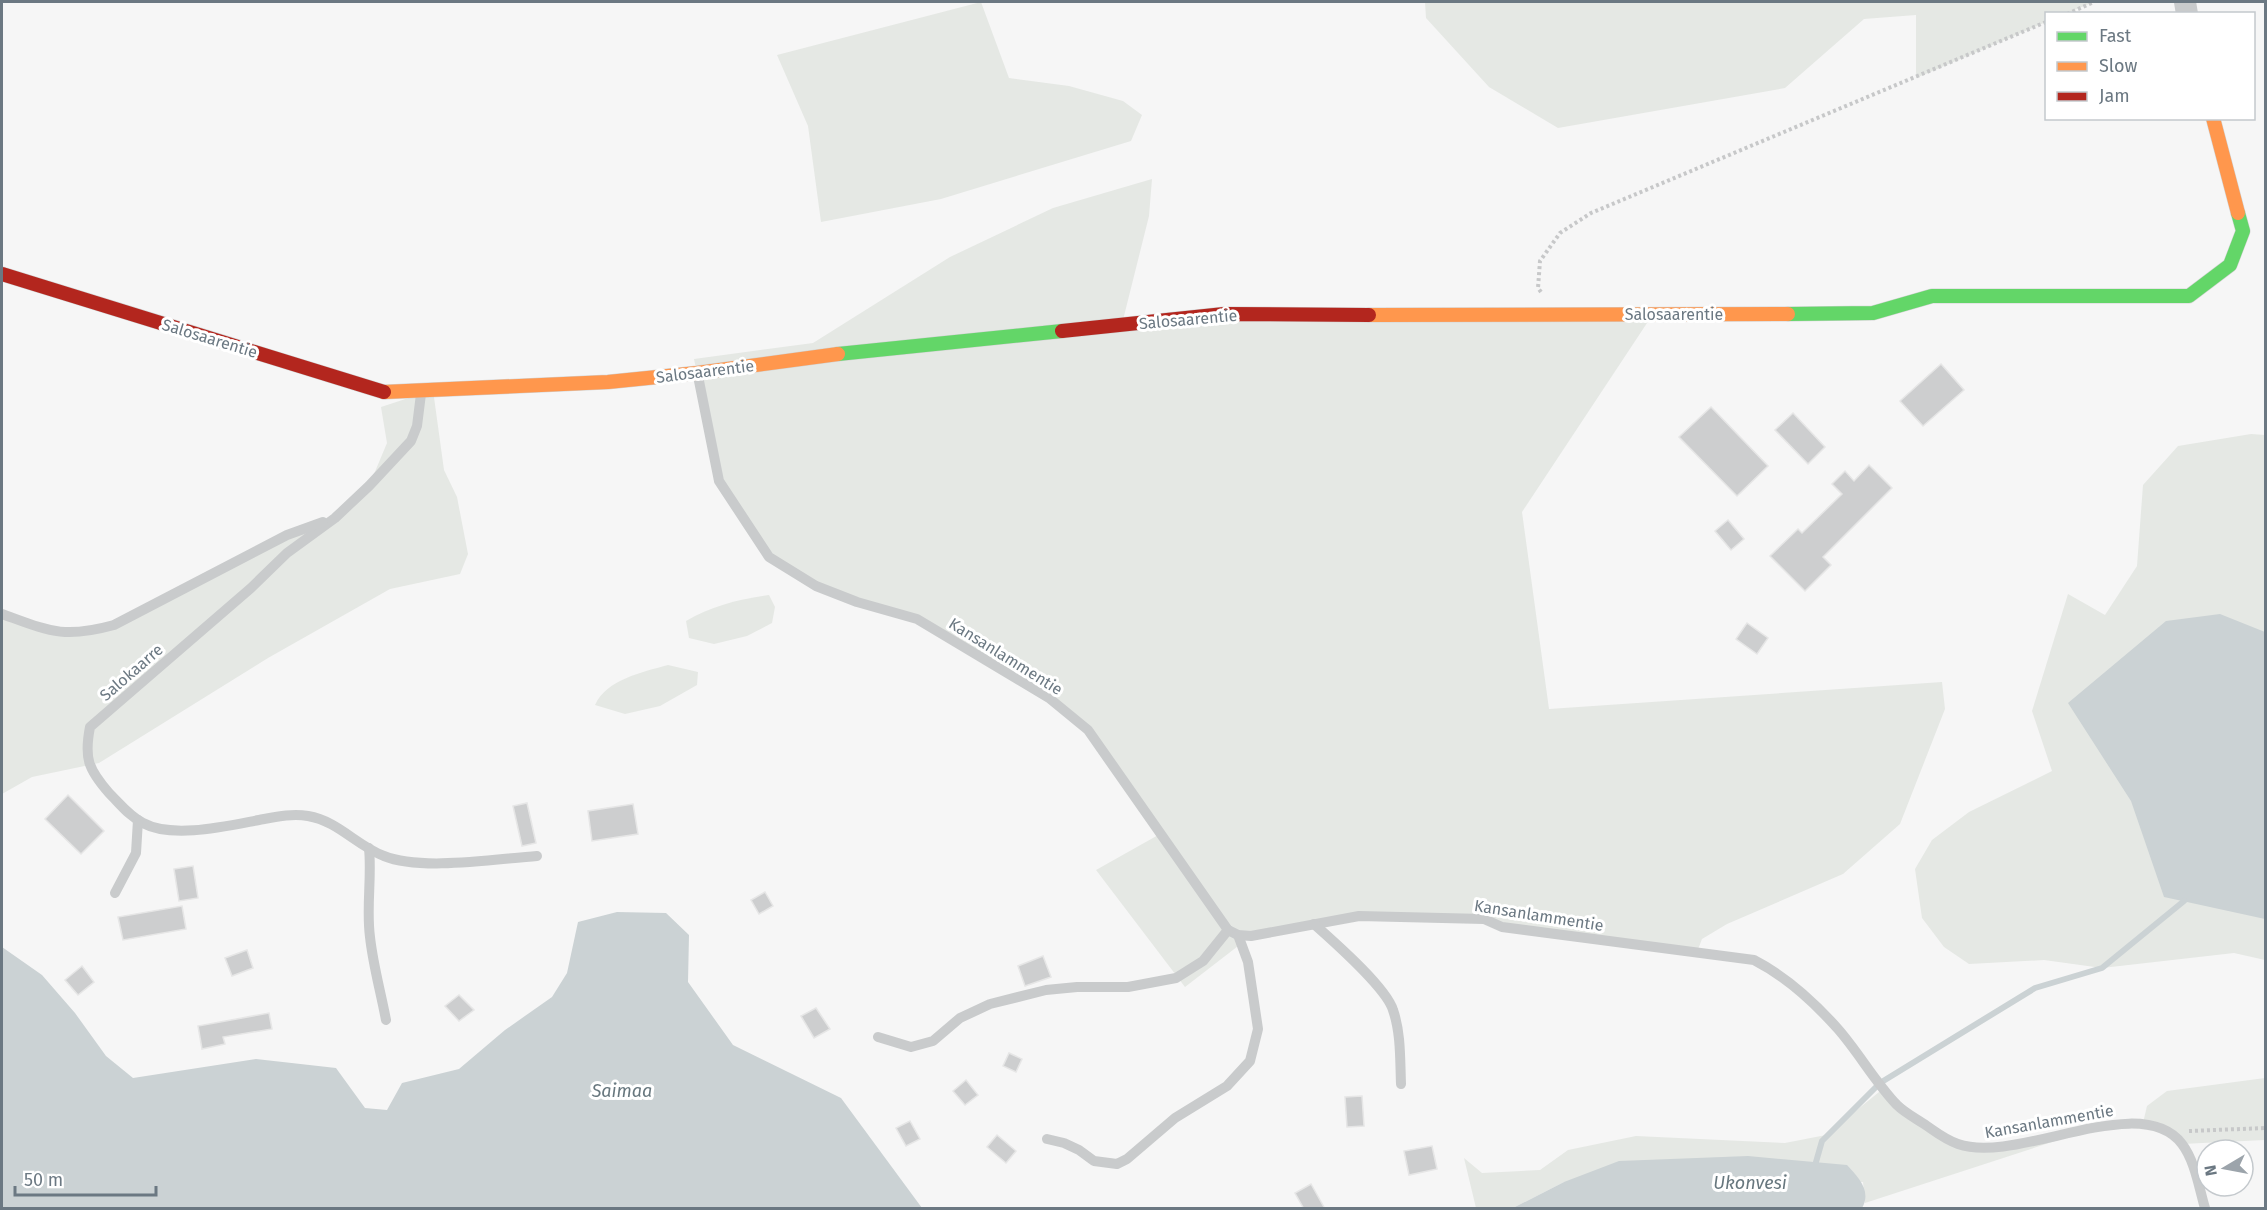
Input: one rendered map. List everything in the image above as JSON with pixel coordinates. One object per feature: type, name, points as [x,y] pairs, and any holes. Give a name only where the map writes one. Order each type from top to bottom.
[{"type":"street","name":"Salosaarentie","points":[[2,274],[384,392],[608,382],[697,373],[792,359],[1224,314],[1873,313],[1932,296],[2188,296],[2230,265],[2243,231],[2214,120]]},
{"type":"lane","name":"Kansanlammentie","points":[[697,373],[719,481],[769,557],[816,586],[857,603],[917,619],[1049,698],[1088,730],[1233,933],[1251,936],[1359,916],[1484,919],[1502,927],[1754,960],[1804,994],[1839,1030],[1898,1106],[1946,1140],[1969,1147],[2000,1147],[2124,1123],[2150,1125],[2170,1132]]},
{"type":"lane","name":"Salokaarre","points":[[421,390],[417,426],[411,441],[335,518],[287,553],[251,588],[90,727],[86,748],[87,758],[102,784],[130,815],[145,825],[172,830],[218,827],[286,815],[308,816],[328,822],[382,856],[403,862],[537,856]]},
{"type":"lane","points":[[2,614],[52,631],[69,633],[114,625],[287,535],[335,518]]},
{"type":"lane","points":[[115,893],[136,853],[138,820]]},
{"type":"lane","points":[[366,847],[371,873],[370,937],[386,1020]]},
{"type":"lane","points":[[1314,924],[1342,949],[1385,995],[1392,1007],[1398,1029],[1401,1084]]},
{"type":"lane","points":[[878,1037],[911,1047],[933,1041],[960,1018],[990,1004],[1046,990],[1077,987],[1128,987],[1176,978],[1203,961],[1233,933],[1248,962],[1258,1029],[1250,1062],[1227,1086],[1175,1118],[1127,1160],[1117,1164],[1094,1161],[1071,1146],[1047,1139]]},
{"type":"lane","points":[[2170,1132],[2189,1155],[2205,1209]]},
{"type":"path","points":[[2072,12],[2094,2]]},
{"type":"path","points":[[1556,315],[1538,288],[1540,261],[1560,233],[1591,213],[2045,22]]},
{"type":"path","points":[[2170,1132],[2265,1128]]},
{"type":"shaded area","points":[[981,2],[1009,78],[1069,86],[1123,101],[1142,115],[1131,141],[941,199],[821,222],[808,126],[777,55]]},
{"type":"shaded area","points":[[1425,2],[2094,2],[2069,12],[2045,12],[2045,22],[1916,78],[1916,15],[1864,19],[1785,88],[1558,128],[1489,87],[1426,18]]},
{"type":"shaded area","points":[[1152,179],[1149,216],[1122,324],[1653,314],[1522,512],[1549,709],[1942,682],[1945,709],[1900,824],[1843,874],[1727,924],[1702,939],[1697,952],[1502,927],[1484,919],[1359,916],[1251,936],[1185,987],[1096,870],[1160,834],[1088,730],[1049,698],[917,619],[857,602],[769,557],[719,481],[694,359],[813,343],[950,257],[1053,208]]},
{"type":"shaded area","points":[[433,390],[444,470],[457,497],[468,554],[460,574],[390,589],[268,658],[99,763],[32,777],[2,794],[2,614],[51,631],[90,631],[335,518],[369,486],[387,443],[381,407]]},
{"type":"shaded area","points":[[2251,434],[2265,435],[2265,960],[2234,953],[2102,968],[2044,960],[1969,964],[1944,947],[1922,918],[1915,869],[1932,840],[1969,812],[2052,771],[2032,711],[2068,594],[2105,615],[2137,566],[2143,485],[2178,446]]},
{"type":"shaded area","points":[[769,595],[775,607],[772,623],[747,636],[714,644],[689,638],[686,621],[726,604]]},
{"type":"shaded area","points":[[668,665],[698,672],[697,685],[660,706],[625,714],[595,705],[608,689],[617,683],[637,674]]},
{"type":"shaded area","points":[[2265,1078],[2265,1140],[2195,1138],[2195,1143],[2182,1144],[2143,1123],[2147,1106],[2167,1091]]},
{"type":"shaded area","points":[[1884,1088],[1946,1140],[1977,1148],[2092,1129],[1865,1203],[1863,1182],[1564,1182],[1513,1208],[1476,1208],[1464,1158],[1482,1173],[1540,1170],[1568,1150],[1636,1136],[1785,1143],[1826,1135]]},
{"type":"water","points":[[2220,614],[2265,632],[2265,919],[2164,897],[2131,801],[2068,703],[2166,621]]},
{"type":"water","name":"Saimaa","points":[[617,912],[666,913],[689,935],[688,982],[733,1045],[841,1098],[922,1208],[2,1208],[2,947],[42,975],[75,1013],[106,1056],[133,1078],[256,1059],[336,1068],[365,1108],[387,1110],[402,1083],[459,1069],[505,1030],[552,997],[567,973],[578,922]]},
{"type":"water","name":"Ukonvesi","points":[[1748,1156],[1847,1165],[1865,1190],[1865,1202],[1862,1208],[1513,1208],[1564,1182],[1619,1161]]},
{"type":"building","points":[[1941,364],[1964,390],[1923,426],[1900,401]]},
{"type":"building","points":[[1711,407],[1768,466],[1737,496],[1679,437]]},
{"type":"building","points":[[1793,413],[1825,447],[1808,464],[1775,430]]},
{"type":"building","points":[[1869,465],[1892,488],[1823,557],[1831,565],[1805,591],[1770,556],[1798,529],[1802,533],[1842,494],[1832,484],[1845,471],[1854,481]]},
{"type":"building","points":[[1728,520],[1744,539],[1731,550],[1715,531]]},
{"type":"building","points":[[1747,623],[1768,638],[1757,654],[1736,639]]},
{"type":"building","points":[[68,795],[104,831],[81,854],[45,819]]},
{"type":"building","points":[[527,803],[536,843],[522,846],[513,806]]},
{"type":"building","points":[[633,804],[638,834],[592,841],[588,811]]},
{"type":"building","points":[[193,866],[198,898],[179,901],[174,869]]},
{"type":"building","points":[[765,892],[773,906],[759,914],[751,900]]},
{"type":"building","points":[[182,906],[186,929],[123,940],[118,917]]},
{"type":"building","points":[[247,950],[253,968],[232,976],[225,958]]},
{"type":"building","points":[[1043,956],[1051,977],[1025,986],[1018,966]]},
{"type":"building","points":[[82,966],[94,982],[78,995],[65,980]]},
{"type":"building","points":[[459,995],[474,1010],[459,1021],[445,1006]]},
{"type":"building","points":[[816,1008],[830,1029],[814,1038],[801,1016]]},
{"type":"building","points":[[269,1013],[272,1029],[223,1037],[225,1044],[202,1049],[198,1026]]},
{"type":"building","points":[[1009,1053],[1022,1059],[1016,1072],[1003,1066]]},
{"type":"building","points":[[966,1080],[978,1095],[965,1105],[953,1091]]},
{"type":"building","points":[[1362,1096],[1364,1126],[1347,1127],[1345,1097]]},
{"type":"building","points":[[910,1121],[920,1139],[906,1146],[896,1128]]},
{"type":"building","points":[[997,1135],[1016,1151],[1006,1163],[987,1147]]},
{"type":"building","points":[[1432,1146],[1437,1169],[1409,1175],[1404,1151]]},
{"type":"building","points":[[1311,1184],[1325,1209],[1304,1209],[1295,1193]]},
{"type":"waterway","points":[[1816,1162],[1822,1141],[1880,1083],[2035,988],[2102,968],[2184,901]]},
{"type":"traffic: fast","points":[[1788,314],[1873,313],[1932,296],[2189,296],[2230,265],[2243,231],[2238,213]]},
{"type":"traffic: fast","points":[[838,354],[1062,331]]},
{"type":"traffic: slow","points":[[2214,120],[2238,213]]},
{"type":"traffic: slow","points":[[1369,315],[1788,314]]},
{"type":"traffic: slow","points":[[384,392],[608,382],[697,373],[838,354]]},
{"type":"traffic: jam","points":[[2,274],[384,392]]},
{"type":"traffic: jam","points":[[1062,331],[1224,314],[1369,315]]}]
